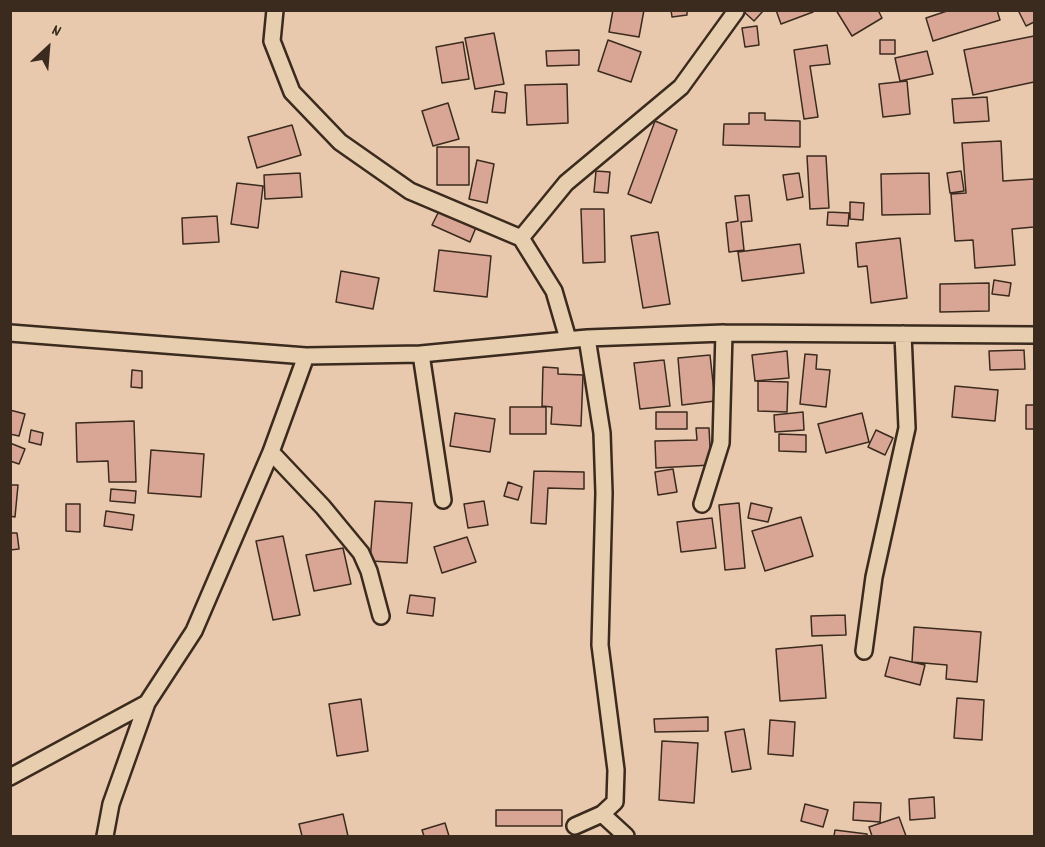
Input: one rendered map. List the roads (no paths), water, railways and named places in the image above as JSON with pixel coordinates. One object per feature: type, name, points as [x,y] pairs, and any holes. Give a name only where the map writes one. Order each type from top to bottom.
[{"type":"street","points":[[275,10],[272,41],[292,92],[340,142],[410,191],[521,238],[554,291],[568,339]]},
{"type":"street","points":[[521,238],[566,183],[681,87],[736,11]]},
{"type":"street","points":[[10,333],[306,356],[421,354],[568,339],[724,333],[1035,335]]},
{"type":"street","points":[[702,504],[721,443],[724,333]]},
{"type":"street","points":[[864,651],[874,577],[907,428],[903,334]]},
{"type":"street","points":[[575,826],[602,814],[615,802],[616,770],[600,645],[604,493],[602,443],[587,338]]},
{"type":"street","points":[[421,354],[443,500]]},
{"type":"street","points":[[105,837],[111,804],[147,703],[194,631],[271,452],[306,356]]},
{"type":"street","points":[[271,452],[323,507],[361,553],[369,571],[381,616]]},
{"type":"street","points":[[10,777],[147,703]]},
{"type":"street","points":[[602,814],[626,837]]}]
